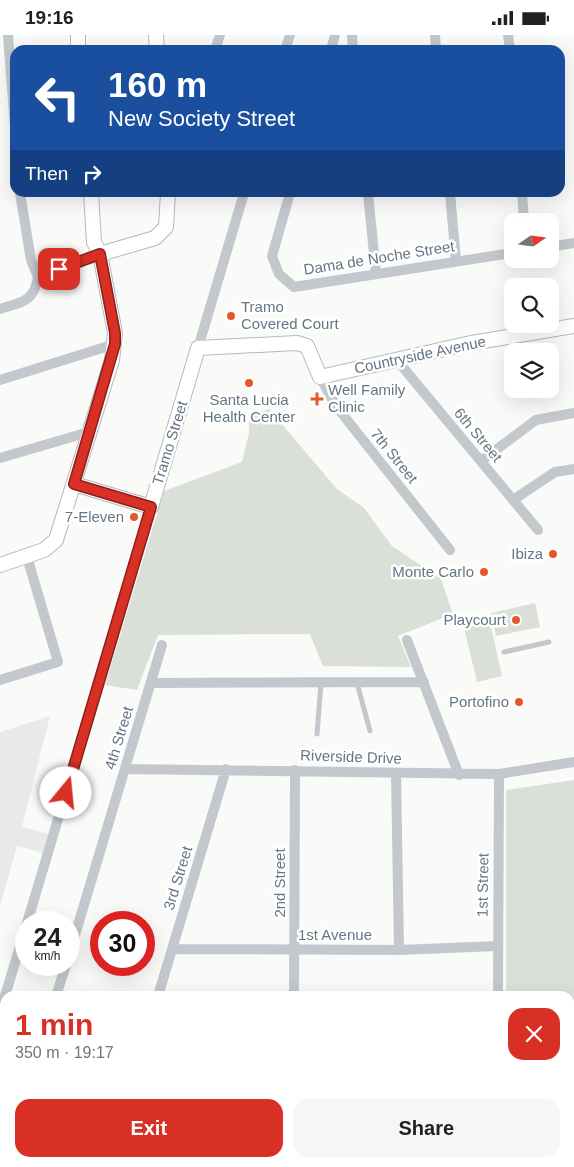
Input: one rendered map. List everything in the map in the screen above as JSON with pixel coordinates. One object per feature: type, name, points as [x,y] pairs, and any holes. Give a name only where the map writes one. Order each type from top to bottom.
[{"type":"street","points":[[8,35],[5,50],[10,88]]},
{"type":"street","points":[[0,309],[25,302],[36,291],[38,277],[31,260],[21,197]]},
{"type":"street","points":[[0,565],[44,550],[56,539],[90,432],[115,344],[115,333],[100,254],[94,241],[91,197]]},
{"type":"street","points":[[38,277],[100,254],[155,238],[166,227],[168,197]]},
{"type":"street","name":"Tramo Street","points":[[31,911],[243,197]]},
{"type":"street","name":"Dama de Noche Street","points":[[289,197],[272,256],[279,274],[294,287],[504,254]]},
{"type":"street","points":[[368,197],[376,274]]},
{"type":"street","points":[[450,197],[456,261]]},
{"type":"street","points":[[522,197],[523,213]]},
{"type":"street","points":[[559,246],[574,243]]},
{"type":"street","name":"Countryside Avenue","points":[[320,377],[396,359],[574,326]]},
{"type":"street","points":[[198,348],[297,343],[308,346],[320,377]]},
{"type":"street","points":[[0,380],[115,344]]},
{"type":"street","name":"6th Street","points":[[396,359],[538,530]]},
{"type":"street","name":"7th Street","points":[[320,377],[336,406],[450,550]]},
{"type":"street","points":[[481,461],[536,420],[574,413]]},
{"type":"street","points":[[0,458],[90,432]]},
{"type":"street","points":[[513,500],[555,472],[574,469]]},
{"type":"street","points":[[74,484],[151,507]]},
{"type":"street","points":[[0,680],[58,662],[27,557]]},
{"type":"street","points":[[407,640],[459,775]]},
{"type":"street","name":"4th Street","points":[[80,918],[162,645]]},
{"type":"street","points":[[151,683],[424,682]]},
{"type":"street","name":"Riverside Drive","points":[[125,769],[295,770],[459,775],[499,774],[574,762]]},
{"type":"street","name":"3rd Street","points":[[159,991],[226,769]]},
{"type":"street","name":"2nd Street","points":[[294,991],[295,770]]},
{"type":"street","points":[[396,774],[399,950]]},
{"type":"street","name":"1st Street","points":[[498,991],[499,774]]},
{"type":"street","name":"1st Avenue","points":[[172,949],[399,950],[497,946]]},
{"type":"street","points":[[7,991],[15,963]]},
{"type":"street","points":[[58,991],[62,976]]},
{"type":"lane","points":[[504,652],[549,642]]},
{"type":"lane","points":[[317,734],[321,683]]},
{"type":"lane","points":[[357,683],[370,731]]},
{"type":"shaded area","points":[[269,409],[337,489],[364,508],[392,546],[441,579],[453,614],[398,636],[411,667],[323,666],[310,634],[158,635],[137,690],[105,685],[164,491],[242,462],[249,433],[249,416]]},
{"type":"shaded area","name":"Playcourt","points":[[535,603],[540,627],[496,636],[491,613]]},
{"type":"shaded area","points":[[489,618],[502,676],[477,682],[463,624]]},
{"type":"shaded area","points":[[50,716],[22,827],[48,834],[43,853],[17,846],[0,906],[0,732]]},
{"type":"shaded area","points":[[574,780],[574,991],[506,991],[506,790]]},
{"type":"place","name":"Tramo Covered Court","points":[[231,316]]},
{"type":"place","name":"Santa Lucia Health Center","points":[[249,383]]},
{"type":"place","name":"Well Family Clinic","points":[[317,399]]},
{"type":"place","name":"7-Eleven","points":[[134,517]]},
{"type":"place","name":"Ibiza","points":[[553,554]]},
{"type":"place","name":"Monte Carlo","points":[[484,572]]},
{"type":"place","name":"Playcourt","points":[[516,620]]},
{"type":"place","name":"Portofino","points":[[519,702]]},
{"type":"route","points":[[59,269],[100,254],[115,333],[112,360],[74,484],[151,507],[66,793]]}]
